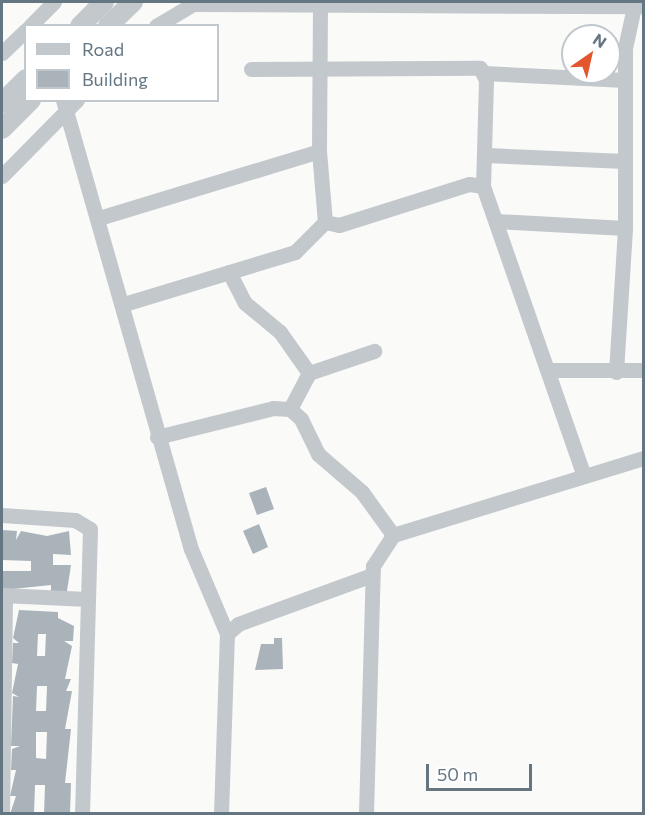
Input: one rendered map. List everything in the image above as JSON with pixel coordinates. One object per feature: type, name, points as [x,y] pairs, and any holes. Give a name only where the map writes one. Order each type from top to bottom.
[{"type":"street","points":[[32,24],[54,2]]},
{"type":"street","points":[[82,24],[105,2]]},
{"type":"street","points":[[110,24],[133,2]]},
{"type":"street","points":[[159,24],[193,4],[638,4],[625,80],[625,228],[616,372]]},
{"type":"street","points":[[320,5],[319,151],[326,222]]},
{"type":"street","points":[[2,53],[24,32]]},
{"type":"street","points":[[251,69],[469,66],[484,73],[625,80]]},
{"type":"street","points":[[484,73],[486,155],[483,186],[584,476]]},
{"type":"street","points":[[2,103],[24,81]]},
{"type":"street","points":[[2,129],[29,102]]},
{"type":"street","points":[[2,176],[64,106]]},
{"type":"street","points":[[64,106],[124,304],[158,437],[195,562],[226,633],[221,813]]},
{"type":"street","points":[[99,218],[319,151]]},
{"type":"street","points":[[486,155],[625,160]]},
{"type":"street","points":[[326,222],[339,225],[469,184],[483,186]]},
{"type":"street","points":[[496,221],[625,228]]},
{"type":"street","points":[[124,304],[295,252],[326,222]]},
{"type":"street","points":[[229,272],[245,303],[280,332],[309,373]]},
{"type":"street","points":[[290,409],[309,373],[374,351]]},
{"type":"street","points":[[548,370],[616,372],[644,370]]},
{"type":"street","points":[[158,437],[273,408],[290,409],[302,419],[318,454],[362,492],[393,535]]},
{"type":"street","points":[[366,813],[372,575],[375,560],[393,535],[644,458]]},
{"type":"street","points":[[2,515],[84,523],[91,539],[87,599],[82,813]]},
{"type":"street","points":[[226,633],[238,624],[372,575]]},
{"type":"street","points":[[2,813],[3,595],[87,599]]},
{"type":"building","points":[[266,487],[274,509],[257,515],[249,493]]},
{"type":"building","points":[[259,524],[268,547],[253,554],[243,531]]},
{"type":"building","points":[[2,530],[17,531],[16,540],[21,531],[47,536],[69,531],[71,555],[53,554],[53,565],[71,565],[67,591],[51,591],[51,585],[3,590],[2,571],[31,571],[31,561],[2,560]]},
{"type":"building","points":[[19,610],[58,612],[58,618],[74,626],[73,641],[64,641],[72,646],[65,679],[71,679],[66,691],[72,691],[65,729],[71,729],[65,783],[71,783],[70,814],[44,814],[45,785],[35,785],[34,814],[10,814],[16,796],[10,796],[16,770],[11,770],[12,749],[20,746],[11,746],[13,696],[19,697],[12,693],[18,664],[12,663],[13,643],[19,643],[13,638]],"holes":[[[38,634],[46,634],[45,656],[37,656]],[[37,686],[47,686],[46,711],[36,711]],[[36,732],[47,732],[46,759],[36,758]]]},
{"type":"building","points":[[274,638],[282,638],[283,669],[255,670],[261,644],[274,644]]}]
